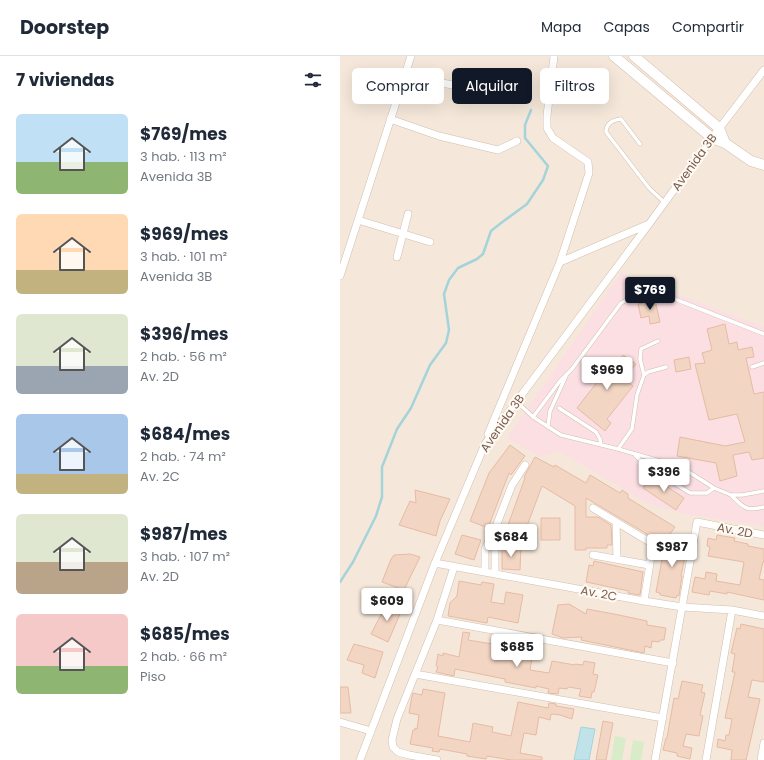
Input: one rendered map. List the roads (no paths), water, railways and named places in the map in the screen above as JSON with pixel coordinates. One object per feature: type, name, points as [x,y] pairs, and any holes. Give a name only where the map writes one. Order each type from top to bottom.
[{"type":"street","points":[[405,68],[409,56]]},
{"type":"street","points":[[484,444],[560,262],[590,168],[588,162],[553,138],[547,128],[554,56]]},
{"type":"street","points":[[614,56],[712,138],[725,143],[751,161],[764,165]]},
{"type":"street","points":[[634,56],[719,128],[725,143]]},
{"type":"street","name":"Avenida 3B","points":[[360,760],[434,563],[484,444],[665,203],[719,128],[761,79],[764,70]]},
{"type":"street","points":[[340,276],[395,104]]},
{"type":"street","points":[[390,119],[439,136],[498,150],[517,140]]},
{"type":"street","points":[[397,257],[408,214]]},
{"type":"street","points":[[358,220],[430,242]]},
{"type":"street","points":[[560,262],[649,224]]},
{"type":"street","points":[[485,572],[485,549],[495,529],[512,485],[525,465]]},
{"type":"street","points":[[593,508],[653,544],[644,601]]},
{"type":"street","points":[[616,522],[617,559]]},
{"type":"street","name":"Av. 2D","points":[[682,607],[697,522],[764,535]]},
{"type":"street","points":[[495,529],[495,574]]},
{"type":"street","points":[[593,555],[649,565]]},
{"type":"street","name":"Av. 2C","points":[[434,563],[644,601],[682,607],[732,610],[764,616]]},
{"type":"street","points":[[437,760],[409,758],[398,752],[393,747],[392,740],[397,719],[437,620],[454,567]]},
{"type":"street","points":[[656,760],[682,607]]},
{"type":"street","points":[[706,760],[732,610]]},
{"type":"street","points":[[437,620],[673,663]]},
{"type":"street","points":[[415,674],[663,718]]},
{"type":"street","points":[[340,722],[371,731]]},
{"type":"street","points":[[761,760],[764,743]]},
{"type":"lane","points":[[640,144],[625,122],[621,119],[609,123],[606,128],[606,132],[649,188],[665,203]]},
{"type":"lane","points":[[533,416],[621,303],[634,296],[646,292],[662,294],[764,334]]},
{"type":"lane","points":[[618,449],[632,428],[637,395],[644,375],[640,359],[641,349],[658,341]]},
{"type":"lane","points":[[752,367],[764,362]]},
{"type":"lane","points":[[644,375],[648,372],[666,367]]},
{"type":"lane","points":[[548,427],[550,411],[568,373]]},
{"type":"lane","points":[[516,402],[548,427],[562,435],[649,457],[681,467],[714,488],[731,495],[742,495],[764,491]]},
{"type":"lane","points":[[559,408],[596,432],[600,439],[601,445]]},
{"type":"lane","points":[[635,454],[645,465],[690,493],[707,493],[714,488]]},
{"type":"lane","points":[[731,495],[748,510],[764,507]]},
{"type":"water","points":[[581,727],[595,729],[589,760],[574,760]]},
{"type":"waterway","points":[[340,582],[353,562],[376,516],[382,497],[382,467],[397,429],[411,408],[430,365],[446,343],[449,330],[444,294],[449,280],[458,268],[477,259],[483,254],[491,231],[527,204],[543,180],[548,166],[525,138],[525,125],[531,110]]}]
